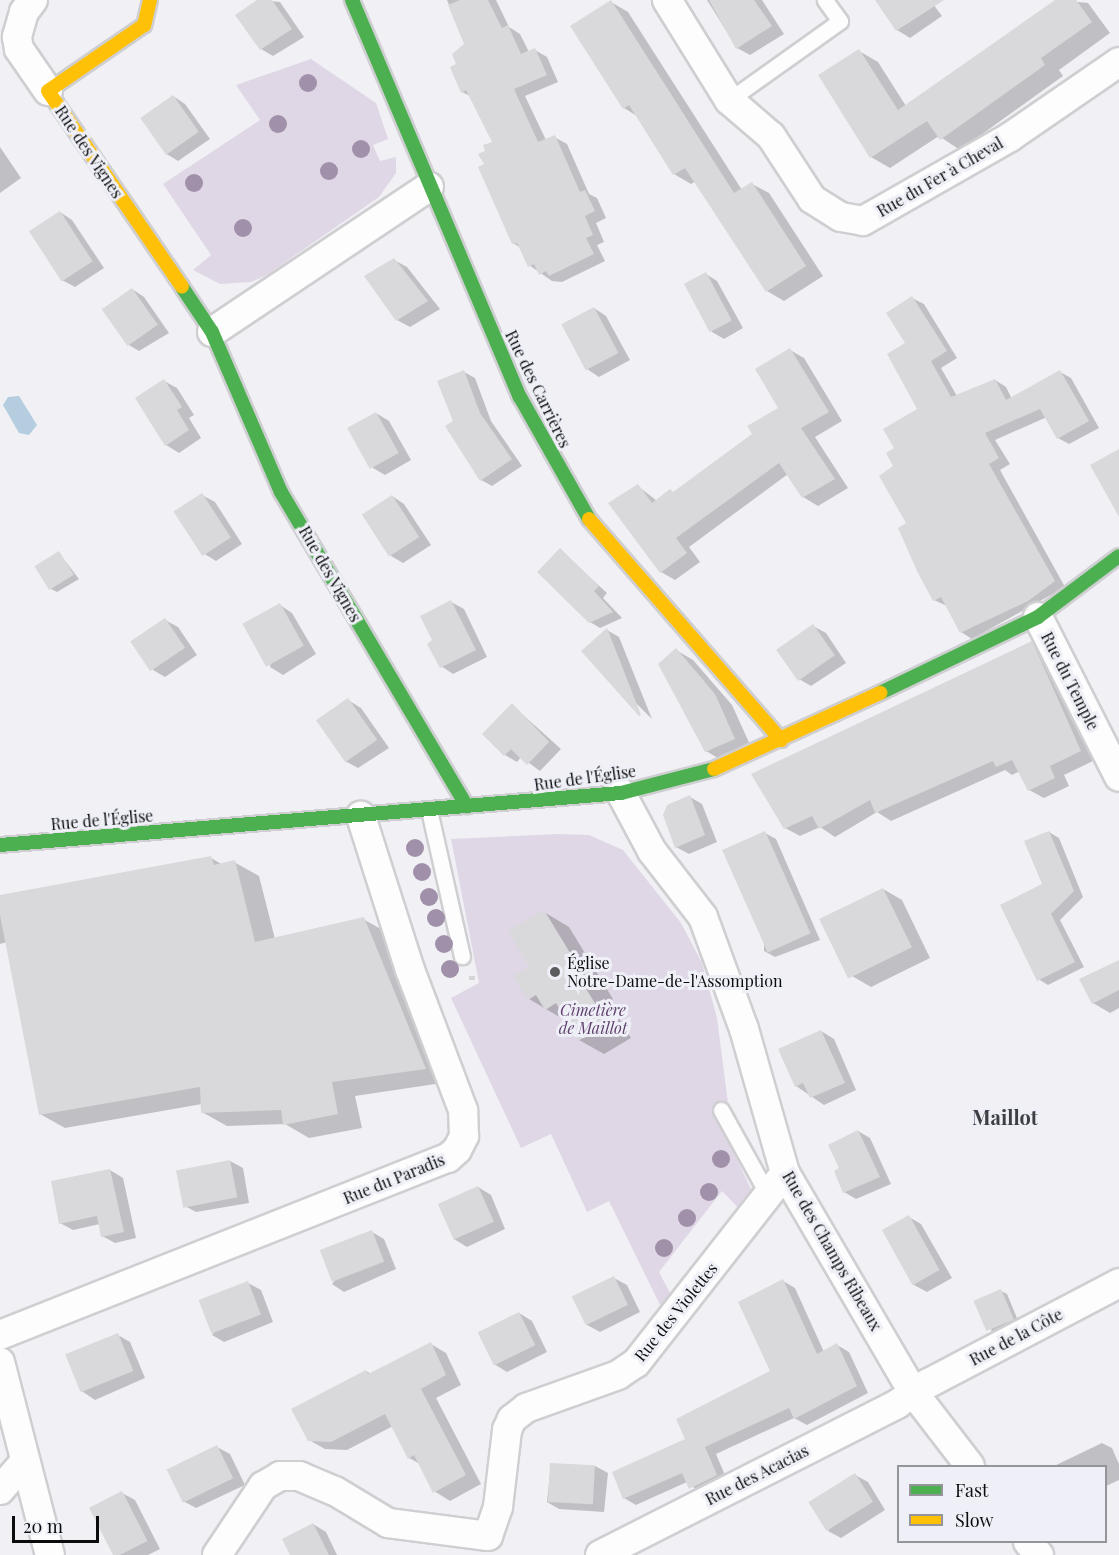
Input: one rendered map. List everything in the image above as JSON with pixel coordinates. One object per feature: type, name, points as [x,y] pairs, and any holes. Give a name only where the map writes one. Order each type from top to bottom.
[{"type":"street","name":"Rue des Vignes","points":[[33,0],[24,12],[17,37],[19,49],[212,332],[281,492],[466,806]]},
{"type":"street","name":"Rue des Vignes","points":[[48,91],[144,25],[150,0]]},
{"type":"street","name":"Rue des Carrières","points":[[352,0],[429,187],[520,397],[592,524],[780,740]]},
{"type":"street","name":"Rue du Fer à Cheval","points":[[667,0],[729,100],[771,136],[812,199],[825,210],[863,221],[1010,137],[1119,62]]},
{"type":"street","points":[[212,332],[429,187]]},
{"type":"street","name":"Rue de l'Église","points":[[0,845],[621,794],[712,770],[1038,617],[1119,556]]},
{"type":"street","name":"Rue du Temple","points":[[1038,617],[1119,777]]},
{"type":"street","name":"Rue des Champs Ribeaux","points":[[621,794],[652,851],[703,917],[744,1029],[776,1183],[913,1392],[968,1465]]},
{"type":"street","name":"Rue du Paradis","points":[[0,1335],[448,1158],[457,1150],[464,1136],[463,1110],[410,970],[361,816]]},
{"type":"street","name":"Rue des Violettes","points":[[217,1555],[263,1486],[280,1476],[299,1476],[335,1491],[388,1523],[493,1545],[507,1430],[512,1419],[526,1408],[618,1375],[636,1363],[678,1313],[776,1183]]},
{"type":"street","name":"Rue de la Côte","points":[[913,1392],[1119,1283]]},
{"type":"street","points":[[0,1362],[24,1462],[50,1555]]},
{"type":"street","name":"Rue des Acacias","points":[[600,1555],[897,1404],[913,1392]]},
{"type":"street","points":[[0,1490],[24,1462]]},
{"type":"street","points":[[1029,1543],[1039,1555]]},
{"type":"lane","points":[[729,100],[840,21],[825,0]]},
{"type":"lane","points":[[429,810],[462,956]]},
{"type":"lane","points":[[721,1110],[776,1183]]},
{"type":"green space","points":[[311,59],[376,103],[388,139],[373,145],[380,161],[396,157],[396,173],[379,197],[267,275],[251,282],[220,284],[193,270],[211,255],[163,184],[260,120],[236,85]]},
{"type":"green space","name":"Cimetière de Maillot","points":[[558,834],[589,835],[623,850],[681,923],[702,963],[717,1018],[728,1103],[716,1115],[752,1191],[749,1219],[722,1191],[659,1272],[671,1295],[661,1307],[609,1201],[587,1212],[551,1134],[521,1148],[451,998],[479,983],[451,839]]},
{"type":"water","points":[[19,396],[37,425],[29,435],[19,433],[3,405],[8,397]]},
{"type":"building","points":[[257,0],[272,0],[292,29],[260,50],[235,15]]},
{"type":"building","points":[[460,0],[488,0],[502,28],[508,25],[521,54],[535,48],[547,75],[514,89],[538,142],[555,135],[580,192],[585,190],[595,211],[585,216],[593,235],[586,238],[594,254],[549,276],[546,271],[539,275],[534,264],[528,267],[517,243],[512,244],[478,167],[484,164],[478,154],[485,151],[483,145],[492,142],[466,90],[461,93],[450,67],[456,64],[452,54],[464,44],[448,5]]},
{"type":"building","points":[[611,0],[734,193],[752,182],[806,266],[766,292],[685,168],[673,175],[629,105],[623,109],[570,26]]},
{"type":"building","points":[[709,0],[754,0],[772,26],[736,49]]},
{"type":"building","points":[[875,0],[944,0],[896,31]]},
{"type":"building","points":[[1055,0],[1076,0],[1092,22],[1041,58],[1045,65],[940,140],[927,121],[870,158],[818,75],[859,49],[898,110]]},
{"type":"building","points":[[173,95],[199,132],[166,155],[140,118]]},
{"type":"building","points":[[60,211],[93,261],[62,281],[29,231]]},
{"type":"building","points":[[394,258],[428,301],[396,321],[364,276]]},
{"type":"building","points":[[706,272],[732,321],[710,332],[684,284]]},
{"type":"building","points":[[132,288],[158,325],[128,346],[102,309]]},
{"type":"building","points":[[912,296],[947,351],[931,361],[951,397],[995,379],[1006,400],[1060,370],[1089,421],[1057,439],[1040,409],[985,433],[999,458],[989,464],[1055,581],[1028,601],[960,633],[941,597],[933,601],[917,571],[898,528],[906,523],[879,476],[893,466],[886,453],[894,448],[883,429],[917,409],[887,354],[905,343],[886,313]]},
{"type":"building","points":[[594,307],[618,353],[586,370],[561,324]]},
{"type":"building","points":[[790,348],[829,412],[801,428],[835,479],[802,498],[779,463],[676,538],[687,553],[660,573],[608,503],[638,484],[652,503],[670,489],[673,492],[752,434],[747,426],[778,408],[755,369]]},
{"type":"building","points":[[464,370],[480,413],[512,459],[480,481],[445,426],[453,421],[437,381]]},
{"type":"building","points":[[164,379],[182,407],[177,410],[189,430],[165,446],[135,398]]},
{"type":"building","points":[[376,412],[399,453],[370,469],[347,428]]},
{"type":"building","points":[[1119,449],[1119,517],[1090,465]]},
{"type":"building","points":[[202,493],[231,537],[202,556],[173,512]]},
{"type":"building","points":[[392,495],[419,537],[389,557],[362,515]]},
{"type":"building","points":[[560,548],[599,586],[594,591],[613,612],[589,623],[537,572]]},
{"type":"building","points":[[59,551],[74,575],[49,590],[34,566]]},
{"type":"building","points":[[451,600],[476,650],[440,668],[427,644],[432,640],[420,616]]},
{"type":"building","points":[[280,603],[304,646],[266,667],[242,624]]},
{"type":"building","points":[[165,618],[185,648],[150,671],[130,641]]},
{"type":"building","points":[[813,624],[835,655],[798,681],[776,650]]},
{"type":"building","points":[[607,628],[641,715],[639,716],[581,651]]},
{"type":"building","points":[[1032,641],[1081,751],[1050,766],[1055,778],[1028,791],[1012,760],[996,767],[993,761],[875,813],[870,800],[819,829],[812,816],[784,829],[751,774]]},
{"type":"building","points":[[676,648],[715,694],[735,739],[705,752],[658,664]]},
{"type":"building","points":[[348,698],[377,740],[345,762],[316,720]]},
{"type":"building","points":[[512,703],[549,742],[527,765],[511,749],[504,756],[482,734]]},
{"type":"building","points":[[690,795],[705,835],[675,848],[663,815],[667,805]]},
{"type":"building","points":[[765,831],[811,933],[768,952],[722,850]]},
{"type":"building","points":[[1049,831],[1074,891],[1051,914],[1075,962],[1037,981],[1000,905],[1042,884],[1024,841]]},
{"type":"building","points":[[211,856],[214,865],[235,860],[255,942],[364,917],[426,1069],[332,1082],[338,1114],[283,1125],[281,1110],[201,1113],[200,1087],[39,1115],[0,915],[0,895]]},
{"type":"building","points":[[883,888],[912,947],[848,978],[819,919]]},
{"type":"building","name":"Église Notre-Dame-de-l'Assomption","points":[[544,910],[589,984],[585,987],[607,1023],[578,1041],[556,1003],[545,1010],[536,995],[528,1000],[513,976],[529,967],[508,931]]},
{"type":"building","points":[[1119,960],[1119,990],[1092,1004],[1079,979]]},
{"type":"building","points":[[821,1030],[845,1083],[810,1098],[803,1083],[795,1087],[778,1049]]},
{"type":"building","points":[[858,1130],[880,1177],[843,1193],[834,1171],[839,1168],[828,1145]]},
{"type":"building","points":[[230,1160],[237,1197],[183,1208],[176,1170]]},
{"type":"building","points":[[110,1169],[124,1232],[101,1237],[97,1216],[59,1224],[51,1181]]},
{"type":"building","points":[[478,1186],[494,1222],[454,1240],[438,1204]]},
{"type":"building","points":[[909,1215],[940,1270],[912,1285],[882,1230]]},
{"type":"building","points":[[372,1230],[384,1262],[332,1282],[320,1250]]},
{"type":"building","points":[[614,1276],[628,1305],[586,1325],[572,1297]]},
{"type":"building","points":[[783,1279],[817,1354],[837,1343],[857,1386],[794,1419],[789,1408],[705,1447],[717,1475],[689,1489],[682,1473],[623,1499],[612,1472],[685,1439],[676,1419],[770,1371],[738,1302]]},
{"type":"building","points":[[248,1281],[261,1315],[211,1334],[199,1300]]},
{"type":"building","points":[[1001,1289],[1014,1319],[986,1331],[973,1301]]},
{"type":"building","points":[[519,1312],[535,1345],[494,1365],[478,1332]]},
{"type":"building","points":[[118,1333],[133,1371],[81,1392],[65,1354]]},
{"type":"building","points":[[431,1342],[446,1375],[421,1389],[466,1475],[433,1493],[414,1455],[408,1459],[385,1414],[331,1442],[308,1441],[291,1409],[366,1370],[368,1374]]},
{"type":"building","points":[[217,1445],[233,1478],[183,1503],[167,1470]]},
{"type":"building","points":[[550,1463],[595,1465],[593,1504],[548,1502]]},
{"type":"building","points":[[855,1473],[873,1502],[826,1531],[808,1502]]},
{"type":"building","points":[[122,1491],[147,1541],[120,1555],[113,1555],[89,1508]]},
{"type":"building","points":[[313,1523],[329,1555],[290,1555],[282,1539]]},
{"type":"traffic: fast","points":[[352,0],[520,397],[589,519]]},
{"type":"traffic: fast","points":[[182,287],[212,332],[281,492],[467,806]]},
{"type":"traffic: fast","points":[[880,693],[1038,617],[1119,556]]},
{"type":"traffic: fast","points":[[0,845],[621,793],[714,769]]},
{"type":"traffic: slow","points":[[150,0],[144,25],[48,91],[182,287]]},
{"type":"traffic: slow","points":[[589,519],[781,740]]},
{"type":"traffic: slow","points":[[714,769],[880,693]]},
{"type":"place","name":"Église Notre-Dame-de-l'Assomption","points":[[555,972]]},
{"type":"district","name":"Maillot","points":[[1005,1116]]}]
